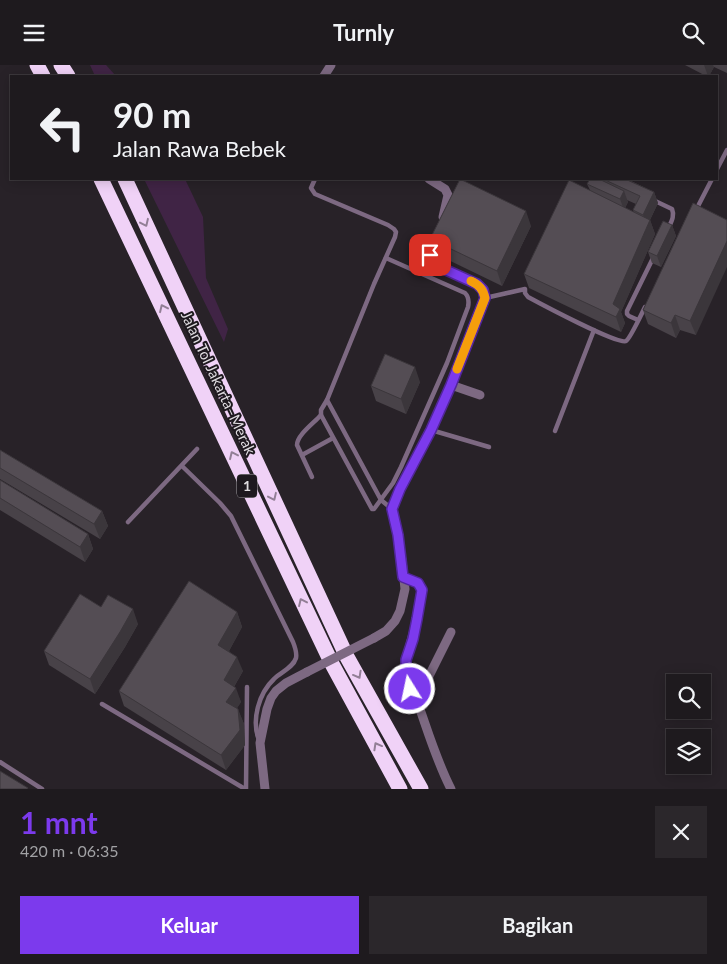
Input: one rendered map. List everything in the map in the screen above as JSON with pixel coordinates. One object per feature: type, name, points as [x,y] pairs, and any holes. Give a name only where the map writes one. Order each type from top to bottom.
[{"type":"highway","name":"Jalan Tol Jakarta–Merak","points":[[101,180],[332,664],[400,789]]},
{"type":"highway","name":"Jalan Tol Jakarta–Merak","points":[[124,180],[348,657],[421,789]]},
{"type":"street","points":[[265,789],[260,743],[267,709],[276,691],[286,683],[386,631],[395,621],[400,611],[405,589],[398,535],[392,509],[451,385],[485,298],[483,290],[477,284],[430,261],[430,255],[448,195],[444,189],[430,180]]},
{"type":"street","points":[[451,385],[480,395]]},
{"type":"street","points":[[403,577],[418,583],[422,590],[417,619],[405,663],[410,689],[413,697],[416,698],[441,768],[451,789]]},
{"type":"street","points":[[416,698],[421,692],[451,632]]},
{"type":"lane","points":[[718,167],[727,150]]},
{"type":"lane","points":[[315,180],[312,188],[315,194],[388,225],[396,232],[327,400],[321,410],[321,415],[372,509],[374,509],[393,483],[414,440],[447,363],[469,301],[465,293],[386,258]]},
{"type":"lane","points":[[694,214],[711,180]]},
{"type":"lane","points":[[647,197],[672,209],[673,218],[665,235]]},
{"type":"lane","points":[[638,321],[626,313],[656,252]]},
{"type":"lane","points":[[529,281],[525,289],[528,297],[619,341],[627,341],[630,338],[647,303]]},
{"type":"lane","points":[[485,298],[525,289]]},
{"type":"lane","points":[[556,431],[594,330]]},
{"type":"lane","points":[[327,400],[381,500],[392,509]]},
{"type":"lane","points":[[312,477],[297,445],[297,441],[321,415]]},
{"type":"lane","points":[[431,430],[489,447]]},
{"type":"lane","points":[[302,455],[334,438]]},
{"type":"lane","points":[[128,522],[197,449]]},
{"type":"lane","points":[[182,466],[231,516],[296,649],[296,658],[292,665],[275,678],[262,695],[256,720],[260,743]]},
{"type":"lane","points":[[102,704],[246,789],[247,687]]},
{"type":"lane","points":[[0,761],[42,789]]},
{"type":"shaded area","points":[[90,65],[106,65],[115,75],[95,75]]},
{"type":"shaded area","points":[[144,180],[185,180],[203,217],[206,278],[228,329],[224,342]]},
{"type":"building","points":[[460,180],[526,211],[497,271],[430,239]]},
{"type":"building","points":[[569,180],[650,220],[613,304],[620,309],[616,317],[524,274]]},
{"type":"building","points":[[589,180],[601,180],[624,191],[620,199],[587,184]]},
{"type":"building","points":[[605,180],[627,180],[654,192],[643,215],[633,210],[640,196]]},
{"type":"building","points":[[693,203],[727,220],[727,241],[690,321],[675,315],[671,323],[643,310]]},
{"type":"building","points":[[663,221],[672,225],[657,256],[648,252]]},
{"type":"building","points":[[385,354],[415,367],[401,399],[371,386]]},
{"type":"building","points":[[0,450],[102,511],[94,524],[0,468]]},
{"type":"building","points":[[0,480],[88,534],[80,547],[0,498]]},
{"type":"building","points":[[189,581],[237,612],[218,645],[237,657],[224,680],[236,688],[226,702],[238,709],[240,730],[221,755],[119,691]]},
{"type":"building","points":[[80,594],[101,607],[108,595],[133,609],[90,679],[44,651]]},
{"type":"building","points":[[0,771],[28,788],[0,789]]},
{"type":"slow traffic","points":[[457,369],[485,298],[483,290],[471,281]]},
{"type":"route","points":[[410,689],[405,663],[413,639],[422,590],[418,583],[403,577],[398,535],[392,509],[396,497],[431,430],[451,385],[485,298],[483,290],[477,284],[435,265],[430,261],[430,255]]}]
